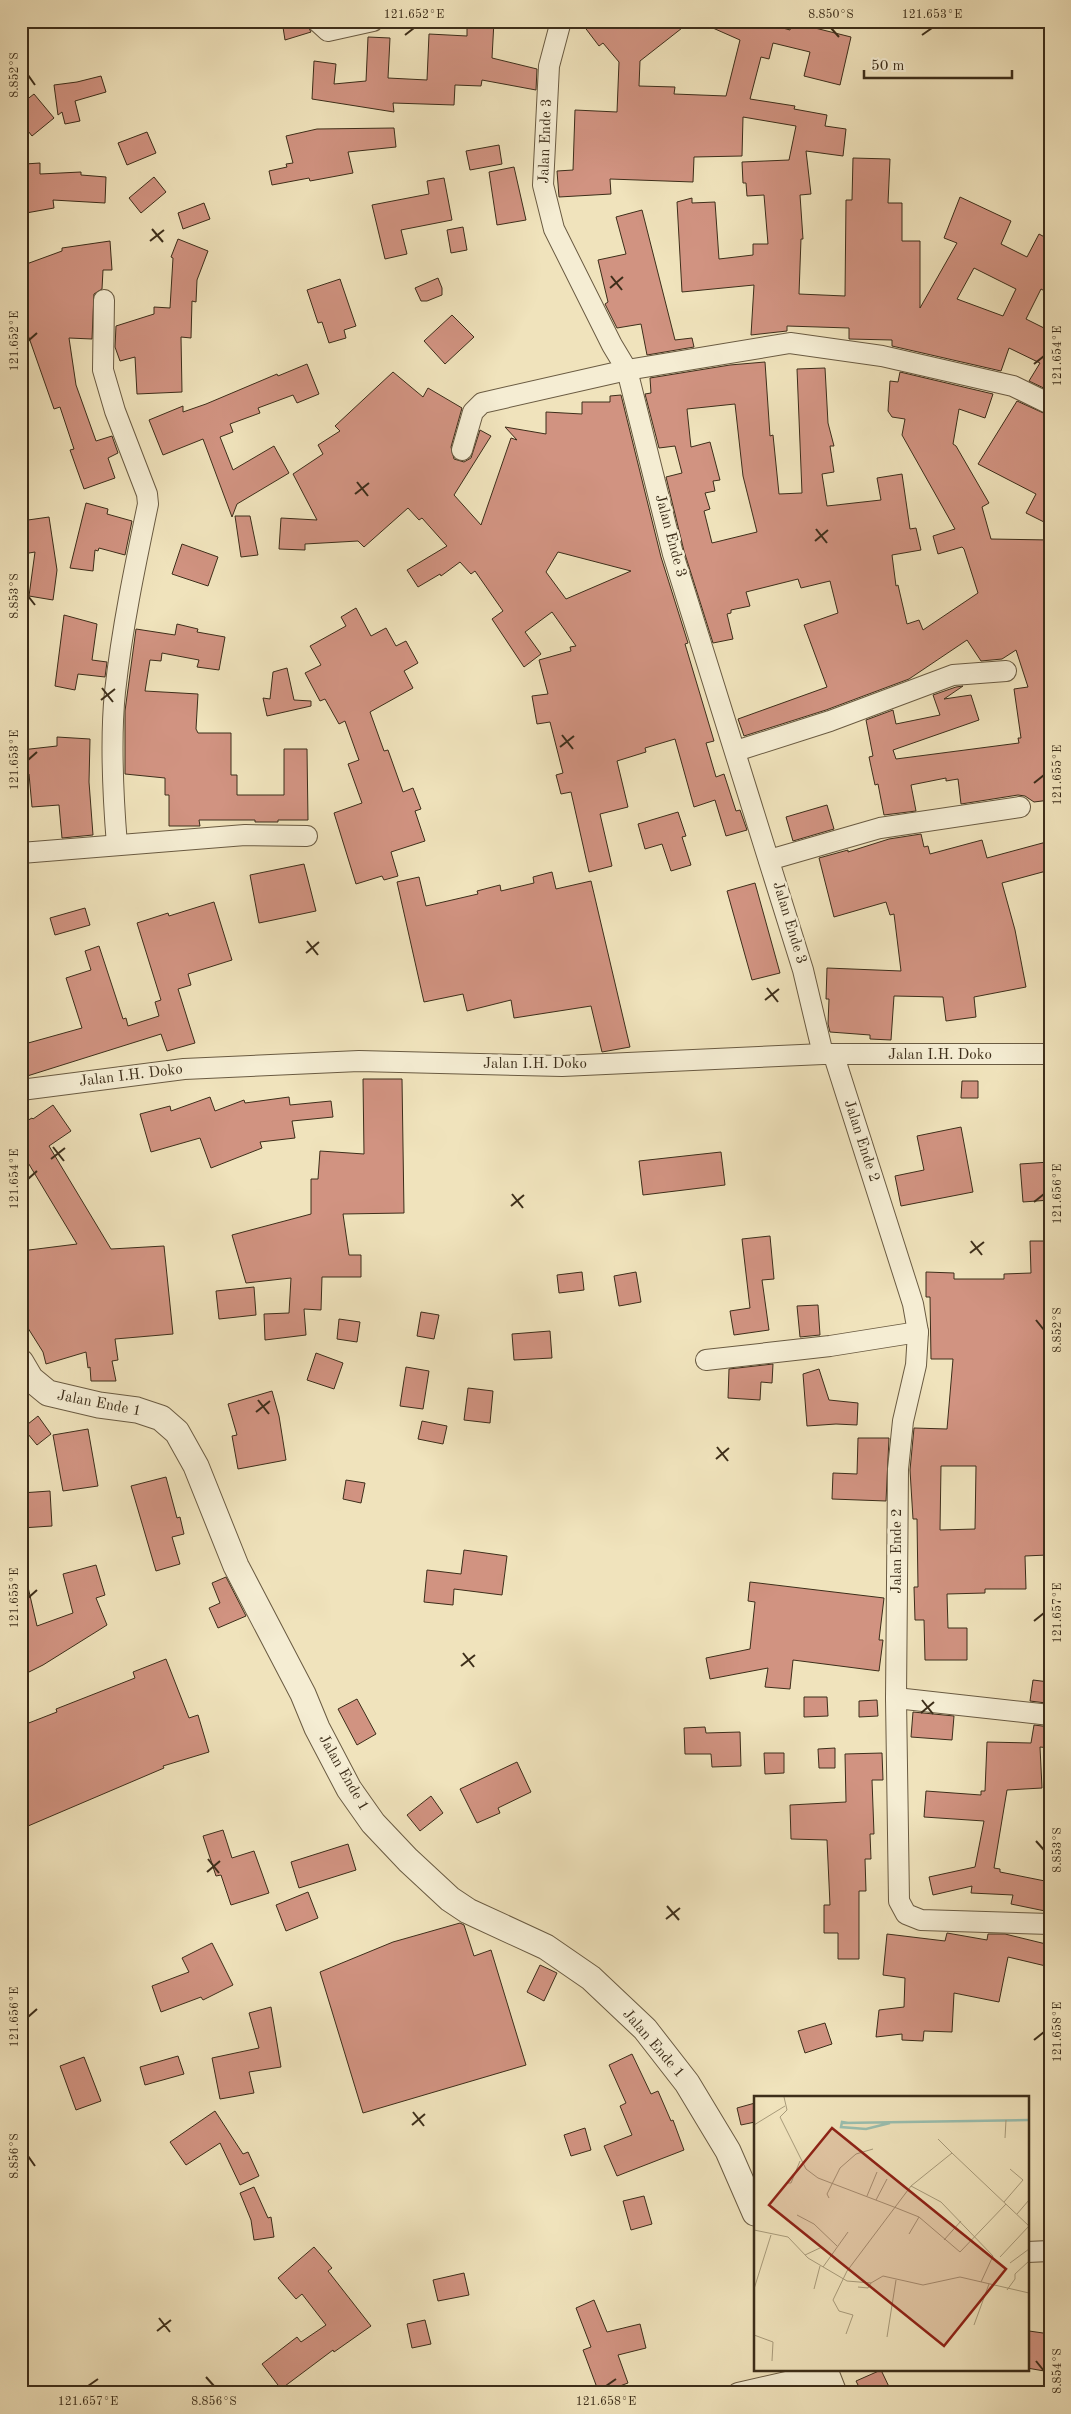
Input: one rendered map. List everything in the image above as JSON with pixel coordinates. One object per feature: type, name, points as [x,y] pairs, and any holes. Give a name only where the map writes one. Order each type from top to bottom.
[{"type":"street","points":[[316,21],[328,31],[373,21]]},
{"type":"street","name":"Jalan Ende 3","points":[[560,21],[549,66],[543,185],[554,229],[612,345],[627,370],[673,554],[736,751],[828,1055]]},
{"type":"street","points":[[104,300],[103,370],[115,412],[147,494],[148,504],[131,583],[115,694],[114,796],[117,845]]},
{"type":"street","points":[[462,450],[473,412],[482,403],[627,370],[790,343],[882,356],[1013,386],[1050,404]]},
{"type":"street","points":[[736,751],[830,721],[954,675],[1006,671]]},
{"type":"street","points":[[769,860],[880,828],[1020,807]]},
{"type":"street","points":[[21,853],[245,835],[308,836]]},
{"type":"street","name":"Jalan I.H. Doko","points":[[21,1090],[184,1069],[359,1061],[562,1066],[828,1055],[1050,1054]]},
{"type":"street","name":"Jalan Ende 2","points":[[828,1055],[913,1304],[918,1332],[916,1365],[903,1421],[898,1469],[896,1698],[899,1901],[906,1914],[921,1920],[1050,1924]]},
{"type":"street","points":[[706,1360],[830,1346],[918,1332]]},
{"type":"street","name":"Jalan Ende 1","points":[[21,1362],[31,1379],[48,1393],[100,1405],[137,1410],[160,1418],[177,1432],[196,1466],[236,1566],[303,1694],[349,1788],[373,1823],[408,1860],[450,1899],[468,1911],[546,1947],[591,1978],[644,2029],[687,2083],[728,2151],[754,2211]]},
{"type":"street","points":[[896,1698],[1050,1715]]},
{"type":"street","points":[[1028,2252],[1050,2251]]},
{"type":"street","points":[[738,2393],[767,2384],[828,2379]]},
{"type":"building","points":[[282,21],[305,21],[311,32],[285,40]]},
{"type":"building","points":[[467,21],[494,21],[492,58],[537,69],[536,90],[482,80],[481,86],[455,85],[454,105],[393,103],[394,112],[312,99],[314,61],[336,64],[334,84],[366,81],[368,37],[390,38],[388,78],[427,80],[429,34],[467,36]]},
{"type":"building","points":[[580,21],[691,21],[640,61],[639,86],[675,87],[674,94],[726,96],[740,40],[697,21],[758,21],[790,30],[792,21],[813,21],[811,27],[851,37],[840,85],[804,76],[810,52],[773,43],[769,59],[761,57],[750,99],[795,106],[794,109],[827,115],[825,126],[846,129],[843,156],[806,151],[811,194],[800,195],[803,239],[801,239],[799,294],[845,296],[846,200],[852,200],[853,158],[890,159],[888,203],[902,203],[902,241],[920,241],[920,308],[957,243],[944,238],[960,197],[1011,221],[1001,244],[1027,257],[1039,234],[1050,240],[1050,294],[1041,289],[1026,319],[1050,331],[1050,391],[1029,381],[1040,363],[1009,348],[1001,371],[892,346],[892,340],[849,339],[849,328],[787,326],[787,331],[751,335],[754,285],[682,292],[677,202],[692,198],[692,203],[715,202],[719,259],[753,255],[753,244],[768,244],[764,195],[747,196],[746,183],[743,183],[742,162],[789,160],[796,126],[743,117],[742,156],[694,157],[693,182],[610,179],[611,194],[559,197],[557,171],[573,170],[575,110],[617,112],[619,62],[603,43],[599,46]],"holes":[[[974,268],[1016,289],[1003,316],[957,299]]]},
{"type":"building","points":[[101,76],[106,92],[75,101],[80,121],[65,124],[62,112],[58,115],[54,85]]},
{"type":"building","points":[[34,94],[54,118],[32,136],[21,122],[21,104]]},
{"type":"building","points":[[394,128],[396,147],[348,152],[353,173],[310,181],[309,178],[272,185],[269,171],[287,167],[286,164],[293,163],[286,136],[317,129]]},
{"type":"building","points":[[147,132],[156,153],[127,165],[118,143]]},
{"type":"building","points":[[499,145],[502,164],[470,170],[466,151]]},
{"type":"building","points":[[40,163],[40,174],[81,172],[81,175],[106,177],[105,203],[53,200],[54,208],[26,213],[25,164]]},
{"type":"building","points":[[514,167],[526,220],[497,225],[489,172]]},
{"type":"building","points":[[154,177],[166,192],[141,213],[129,198]]},
{"type":"building","points":[[444,178],[452,220],[401,230],[407,254],[385,259],[372,205],[429,194],[427,181]]},
{"type":"building","points":[[204,203],[210,219],[183,229],[178,213]]},
{"type":"building","points":[[642,210],[675,340],[692,338],[694,347],[647,355],[641,324],[617,328],[605,304],[608,302],[598,260],[626,254],[616,217]]},
{"type":"building","points":[[463,227],[467,250],[451,253],[447,230]]},
{"type":"building","points":[[178,239],[208,251],[197,280],[196,302],[192,301],[191,338],[181,337],[182,392],[137,394],[135,357],[120,361],[115,347],[116,326],[154,314],[154,307],[170,308],[173,258],[171,257]]},
{"type":"building","points":[[110,241],[112,270],[103,270],[102,289],[94,294],[92,339],[69,338],[76,385],[96,441],[112,436],[118,453],[108,458],[115,478],[84,489],[70,450],[74,449],[60,407],[54,409],[21,315],[21,266],[62,251],[62,248]]},
{"type":"building","points":[[438,278],[442,288],[442,295],[427,301],[421,301],[415,288]]},
{"type":"building","points":[[340,279],[356,326],[344,330],[346,338],[329,343],[322,322],[318,323],[307,290]]},
{"type":"building","points":[[452,315],[474,337],[445,364],[424,341]]},
{"type":"building","points":[[765,362],[770,436],[773,435],[779,494],[802,493],[797,369],[825,368],[828,423],[834,446],[830,446],[834,472],[822,474],[827,506],[881,500],[877,478],[902,474],[910,529],[916,528],[921,550],[892,555],[896,586],[898,585],[907,624],[919,620],[923,630],[978,593],[962,547],[938,554],[933,536],[955,529],[902,435],[905,419],[892,417],[888,411],[890,381],[898,382],[900,372],[993,394],[985,418],[959,409],[953,444],[956,446],[989,503],[982,507],[991,539],[1050,540],[1050,638],[1044,640],[1050,661],[1050,800],[1034,802],[1025,796],[1018,795],[961,804],[958,779],[946,781],[946,778],[911,785],[916,811],[884,815],[878,784],[875,785],[869,757],[873,756],[866,720],[893,710],[896,724],[940,715],[933,695],[956,687],[963,686],[944,699],[971,695],[979,720],[893,750],[896,759],[1019,743],[1018,738],[1021,738],[1014,689],[1028,687],[1016,650],[1002,659],[981,661],[967,640],[909,679],[826,710],[744,736],[738,719],[827,687],[804,625],[838,613],[830,581],[801,588],[798,579],[746,592],[750,606],[731,610],[731,613],[727,614],[733,639],[713,643],[684,551],[666,477],[682,473],[675,446],[659,448],[645,394],[651,393],[650,378],[730,365]],"holes":[[[735,404],[743,476],[757,532],[712,543],[704,511],[710,509],[705,493],[715,491],[713,481],[720,480],[710,442],[691,447],[687,409]]]},
{"type":"building","points":[[307,364],[319,394],[297,403],[293,395],[258,408],[260,413],[230,424],[233,432],[220,437],[233,470],[274,446],[289,473],[237,504],[232,517],[203,439],[163,455],[149,420],[183,406],[183,412],[206,404],[277,374],[278,376]]},
{"type":"building","points":[[393,372],[423,397],[428,388],[462,408],[451,447],[454,459],[464,462],[471,458],[480,430],[491,436],[454,495],[481,525],[511,438],[517,440],[505,427],[546,434],[546,412],[582,414],[582,402],[610,402],[610,396],[621,395],[661,557],[688,643],[685,644],[714,741],[706,743],[716,777],[724,774],[736,811],[740,810],[747,830],[726,836],[715,800],[694,807],[675,739],[645,748],[646,752],[617,761],[628,807],[600,814],[612,866],[589,872],[571,792],[561,794],[556,775],[563,773],[550,722],[537,724],[532,696],[548,694],[539,660],[571,651],[570,647],[576,646],[552,612],[525,632],[541,654],[524,667],[492,619],[503,611],[475,571],[471,574],[460,562],[441,576],[440,574],[418,587],[407,570],[447,546],[422,518],[419,520],[408,508],[364,547],[358,541],[305,544],[305,550],[279,549],[281,518],[317,520],[293,474],[323,454],[318,445],[340,431],[335,426]],"holes":[[[558,552],[631,571],[566,599],[546,572]]]},
{"type":"building","points":[[1017,401],[1050,416],[1050,525],[1026,513],[1036,494],[978,464]]},
{"type":"building","points":[[86,503],[108,509],[107,514],[132,521],[125,555],[99,548],[98,551],[95,550],[93,571],[70,568]]},
{"type":"building","points":[[235,516],[250,516],[258,555],[241,557]]},
{"type":"building","points":[[49,517],[57,570],[53,600],[29,596],[35,552],[23,554],[21,541],[21,521]]},
{"type":"building","points":[[182,544],[218,557],[208,586],[172,574]]},
{"type":"building","points":[[356,608],[371,636],[386,628],[396,646],[406,641],[418,663],[404,671],[413,688],[370,712],[384,751],[388,750],[403,792],[413,788],[421,809],[415,811],[425,841],[391,852],[398,876],[384,880],[382,876],[356,884],[334,813],[362,803],[348,764],[359,760],[345,721],[339,724],[325,699],[320,701],[305,673],[321,665],[310,646],[346,626],[341,617]]},
{"type":"building","points":[[64,615],[97,624],[92,660],[107,662],[105,677],[78,674],[75,690],[55,686]]},
{"type":"building","points":[[177,624],[198,629],[197,632],[225,637],[219,670],[197,667],[199,660],[162,653],[161,661],[150,660],[145,691],[198,694],[196,729],[198,733],[231,733],[231,775],[237,775],[237,795],[284,795],[284,749],[307,749],[308,820],[255,822],[255,820],[199,820],[200,826],[169,826],[169,795],[165,795],[165,778],[125,774],[125,711],[136,629],[175,635]]},
{"type":"building","points":[[287,668],[294,700],[311,701],[311,706],[267,716],[263,698],[270,699],[273,672]]},
{"type":"building","points":[[57,737],[90,739],[89,782],[93,835],[62,838],[59,805],[32,807],[29,774],[21,774],[21,750],[57,746]]},
{"type":"building","points":[[827,805],[834,829],[793,841],[786,817]]},
{"type":"building","points":[[678,812],[686,836],[682,837],[691,865],[671,871],[662,844],[645,849],[638,824]]},
{"type":"building","points":[[921,834],[924,847],[928,846],[930,854],[982,840],[987,858],[1050,841],[1050,870],[1002,883],[1015,930],[1026,987],[974,997],[976,1017],[946,1021],[943,997],[894,996],[891,1040],[870,1039],[870,1035],[830,1032],[828,1024],[829,999],[826,999],[827,968],[901,971],[894,914],[890,915],[886,902],[834,917],[819,858],[848,850],[848,852],[889,839]]},
{"type":"building","points":[[304,864],[316,911],[259,923],[250,875]]},
{"type":"building","points":[[552,872],[556,889],[591,881],[630,1047],[602,1052],[591,1006],[514,1018],[511,1000],[467,1011],[463,994],[424,1002],[397,882],[419,877],[426,906],[478,894],[477,891],[500,885],[501,891],[534,883],[533,877]]},
{"type":"building","points":[[755,883],[780,973],[752,980],[727,891]]},
{"type":"building","points":[[214,902],[232,960],[188,974],[191,985],[178,989],[195,1043],[167,1051],[161,1034],[24,1077],[21,1069],[21,1045],[82,1028],[66,978],[91,970],[85,951],[99,946],[123,1019],[126,1018],[128,1026],[159,1016],[155,1002],[161,1000],[137,923],[168,913],[169,916]]},
{"type":"building","points":[[85,908],[90,925],[55,935],[50,918]]},
{"type":"building","points":[[363,1079],[402,1079],[404,1213],[343,1214],[349,1255],[361,1255],[361,1277],[322,1277],[321,1310],[304,1309],[306,1335],[265,1340],[264,1314],[289,1313],[291,1278],[246,1283],[232,1235],[311,1214],[311,1179],[318,1179],[320,1151],[364,1154]]},
{"type":"building","points":[[962,1081],[978,1081],[978,1098],[961,1098]]},
{"type":"building","points":[[210,1097],[215,1111],[244,1100],[245,1103],[289,1097],[290,1105],[331,1101],[333,1117],[292,1121],[295,1138],[260,1142],[262,1148],[211,1168],[200,1138],[151,1152],[140,1114],[170,1106],[171,1111]]},
{"type":"building","points":[[53,1105],[71,1131],[49,1146],[111,1249],[164,1246],[173,1334],[115,1339],[118,1360],[112,1361],[116,1381],[91,1381],[86,1352],[46,1364],[43,1352],[21,1317],[21,1251],[77,1244],[21,1151],[21,1124],[33,1119]]},
{"type":"building","points":[[961,1127],[973,1192],[901,1206],[895,1176],[924,1170],[917,1136]]},
{"type":"building","points":[[721,1152],[725,1185],[643,1195],[639,1161]]},
{"type":"building","points":[[1050,1162],[1050,1200],[1023,1202],[1020,1164]]},
{"type":"building","points":[[770,1236],[774,1279],[762,1280],[769,1330],[734,1335],[730,1311],[750,1308],[742,1239]]},
{"type":"building","points":[[1030,1241],[1050,1241],[1050,1423],[1047,1423],[1046,1496],[1050,1496],[1050,1526],[1046,1526],[1047,1555],[1025,1556],[1026,1589],[985,1589],[985,1593],[947,1594],[948,1628],[967,1628],[967,1660],[925,1660],[924,1620],[915,1620],[914,1587],[918,1587],[917,1519],[913,1519],[910,1470],[914,1428],[947,1429],[953,1359],[931,1359],[930,1297],[926,1297],[926,1272],[954,1273],[954,1279],[1004,1279],[1004,1274],[1031,1273]],"holes":[[[941,1466],[976,1466],[975,1529],[940,1530]]]},
{"type":"building","points":[[582,1272],[584,1290],[559,1293],[557,1275]]},
{"type":"building","points":[[636,1272],[641,1302],[619,1306],[614,1276]]},
{"type":"building","points":[[254,1287],[256,1315],[219,1319],[216,1291]]},
{"type":"building","points":[[818,1305],[820,1335],[800,1337],[797,1306]]},
{"type":"building","points":[[421,1312],[439,1315],[434,1339],[417,1336]]},
{"type":"building","points":[[339,1319],[360,1322],[357,1342],[337,1339]]},
{"type":"building","points":[[550,1331],[552,1358],[514,1360],[512,1334]]},
{"type":"building","points":[[316,1353],[343,1363],[334,1389],[307,1380]]},
{"type":"building","points":[[773,1364],[772,1383],[761,1382],[760,1400],[728,1398],[729,1369]]},
{"type":"building","points":[[406,1367],[429,1371],[423,1409],[400,1406]]},
{"type":"building","points":[[819,1369],[829,1400],[858,1403],[857,1425],[807,1426],[803,1374]]},
{"type":"building","points":[[468,1388],[493,1391],[490,1423],[464,1420]]},
{"type":"building","points":[[272,1391],[279,1416],[286,1460],[238,1469],[232,1436],[237,1435],[228,1404]]},
{"type":"building","points":[[38,1416],[51,1434],[37,1445],[23,1428]]},
{"type":"building","points":[[422,1421],[447,1426],[443,1444],[418,1439]]},
{"type":"building","points":[[88,1429],[98,1486],[63,1491],[53,1435]]},
{"type":"building","points":[[858,1438],[889,1438],[886,1501],[832,1499],[833,1473],[857,1474]]},
{"type":"building","points":[[166,1477],[177,1518],[180,1517],[184,1534],[172,1537],[180,1564],[156,1571],[131,1486]]},
{"type":"building","points":[[346,1480],[365,1483],[361,1503],[343,1499]]},
{"type":"building","points":[[50,1491],[52,1526],[21,1528],[21,1493]]},
{"type":"building","points":[[464,1550],[507,1556],[502,1595],[454,1589],[453,1605],[424,1602],[427,1570],[461,1574]]},
{"type":"building","points":[[96,1565],[105,1595],[96,1598],[107,1625],[43,1665],[21,1676],[21,1588],[28,1587],[37,1626],[73,1613],[63,1574]]},
{"type":"building","points":[[226,1577],[246,1616],[218,1628],[209,1608],[220,1603],[212,1583]]},
{"type":"building","points":[[750,1582],[884,1598],[879,1640],[883,1640],[879,1671],[793,1660],[790,1689],[765,1687],[768,1668],[710,1679],[706,1658],[750,1649],[755,1602],[748,1601]]},
{"type":"building","points":[[166,1659],[189,1718],[198,1715],[209,1752],[163,1766],[164,1768],[21,1829],[21,1726],[57,1712],[56,1709],[135,1678],[133,1672]]},
{"type":"building","points":[[1033,1680],[1049,1682],[1046,1703],[1030,1701]]},
{"type":"building","points":[[804,1697],[827,1697],[828,1716],[804,1717]]},
{"type":"building","points":[[357,1699],[376,1734],[357,1745],[338,1709]]},
{"type":"building","points":[[877,1700],[878,1716],[859,1717],[859,1701]]},
{"type":"building","points":[[913,1712],[954,1716],[952,1740],[911,1737]]},
{"type":"building","points":[[1034,1725],[1050,1727],[1050,1748],[1040,1747],[1042,1788],[1007,1790],[994,1868],[1000,1869],[1000,1872],[1050,1882],[1050,1912],[1011,1904],[1013,1895],[971,1893],[972,1886],[933,1895],[929,1877],[975,1867],[984,1821],[924,1817],[926,1791],[981,1795],[981,1791],[985,1791],[987,1742],[1031,1743]]},
{"type":"building","points":[[705,1727],[706,1733],[740,1732],[741,1766],[712,1767],[711,1754],[685,1754],[684,1728]]},
{"type":"building","points":[[835,1748],[835,1768],[819,1768],[818,1749]]},
{"type":"building","points":[[764,1753],[784,1753],[784,1773],[765,1774]]},
{"type":"building","points":[[882,1753],[883,1780],[872,1780],[874,1834],[870,1834],[871,1859],[865,1859],[866,1891],[859,1891],[859,1959],[838,1959],[838,1933],[824,1933],[824,1905],[830,1905],[827,1840],[791,1839],[790,1805],[846,1802],[845,1754]]},
{"type":"building","points":[[517,1762],[531,1792],[498,1808],[500,1813],[477,1823],[460,1789]]},
{"type":"building","points":[[431,1796],[443,1813],[420,1831],[407,1815]]},
{"type":"building","points":[[223,1830],[232,1858],[254,1851],[269,1893],[231,1905],[221,1875],[216,1876],[203,1836]]},
{"type":"building","points":[[348,1844],[356,1870],[299,1888],[291,1862]]},
{"type":"building","points":[[308,1892],[318,1918],[286,1931],[276,1905]]},
{"type":"building","points":[[460,1923],[464,1925],[474,1956],[491,1950],[526,2065],[363,2113],[320,1972],[393,1942]]},
{"type":"building","points":[[947,1933],[987,1940],[988,1934],[1005,1934],[1050,1945],[1050,1967],[1008,1957],[999,2002],[954,1993],[952,2032],[924,2031],[923,2041],[902,2040],[902,2034],[876,2037],[879,2010],[904,2007],[905,1978],[883,1975],[887,1934],[945,1941]]},
{"type":"building","points":[[212,1943],[233,1985],[203,2000],[201,1997],[161,2012],[152,1986],[189,1972],[182,1958]]},
{"type":"building","points":[[540,1965],[557,1973],[544,2001],[527,1992]]},
{"type":"building","points":[[271,2007],[281,2067],[249,2072],[254,2093],[220,2099],[212,2058],[259,2048],[249,2013]]},
{"type":"building","points":[[825,2023],[832,2044],[805,2053],[798,2031]]},
{"type":"building","points":[[632,2054],[651,2094],[658,2091],[671,2121],[673,2120],[684,2150],[617,2176],[604,2146],[632,2135],[620,2106],[626,2103],[609,2065]]},
{"type":"building","points":[[178,2056],[184,2074],[145,2085],[140,2067]]},
{"type":"building","points":[[84,2057],[101,2101],[76,2110],[60,2066]]},
{"type":"building","points":[[754,2103],[754,2122],[741,2125],[737,2108]]},
{"type":"building","points":[[215,2111],[243,2154],[248,2152],[259,2176],[240,2185],[220,2143],[186,2165],[170,2142]]},
{"type":"building","points":[[585,2128],[591,2150],[571,2156],[564,2135]]},
{"type":"building","points":[[254,2187],[268,2218],[271,2217],[274,2237],[254,2240],[251,2220],[240,2193]]},
{"type":"building","points":[[644,2196],[652,2224],[631,2230],[623,2201]]},
{"type":"building","points":[[314,2247],[332,2268],[328,2271],[371,2326],[334,2352],[333,2350],[281,2389],[262,2364],[297,2337],[301,2342],[326,2325],[302,2294],[296,2299],[278,2278]]},
{"type":"building","points":[[464,2273],[469,2295],[438,2301],[433,2280]]},
{"type":"building","points":[[594,2300],[607,2332],[640,2324],[646,2348],[618,2355],[628,2383],[601,2393],[599,2393],[583,2350],[591,2347],[576,2308]]},
{"type":"building","points":[[425,2320],[431,2344],[412,2348],[407,2324]]},
{"type":"building","points":[[1029,2331],[1050,2334],[1050,2372],[1028,2368]]},
{"type":"building","points":[[876,2372],[882,2372],[892,2393],[862,2393],[856,2381]]}]
